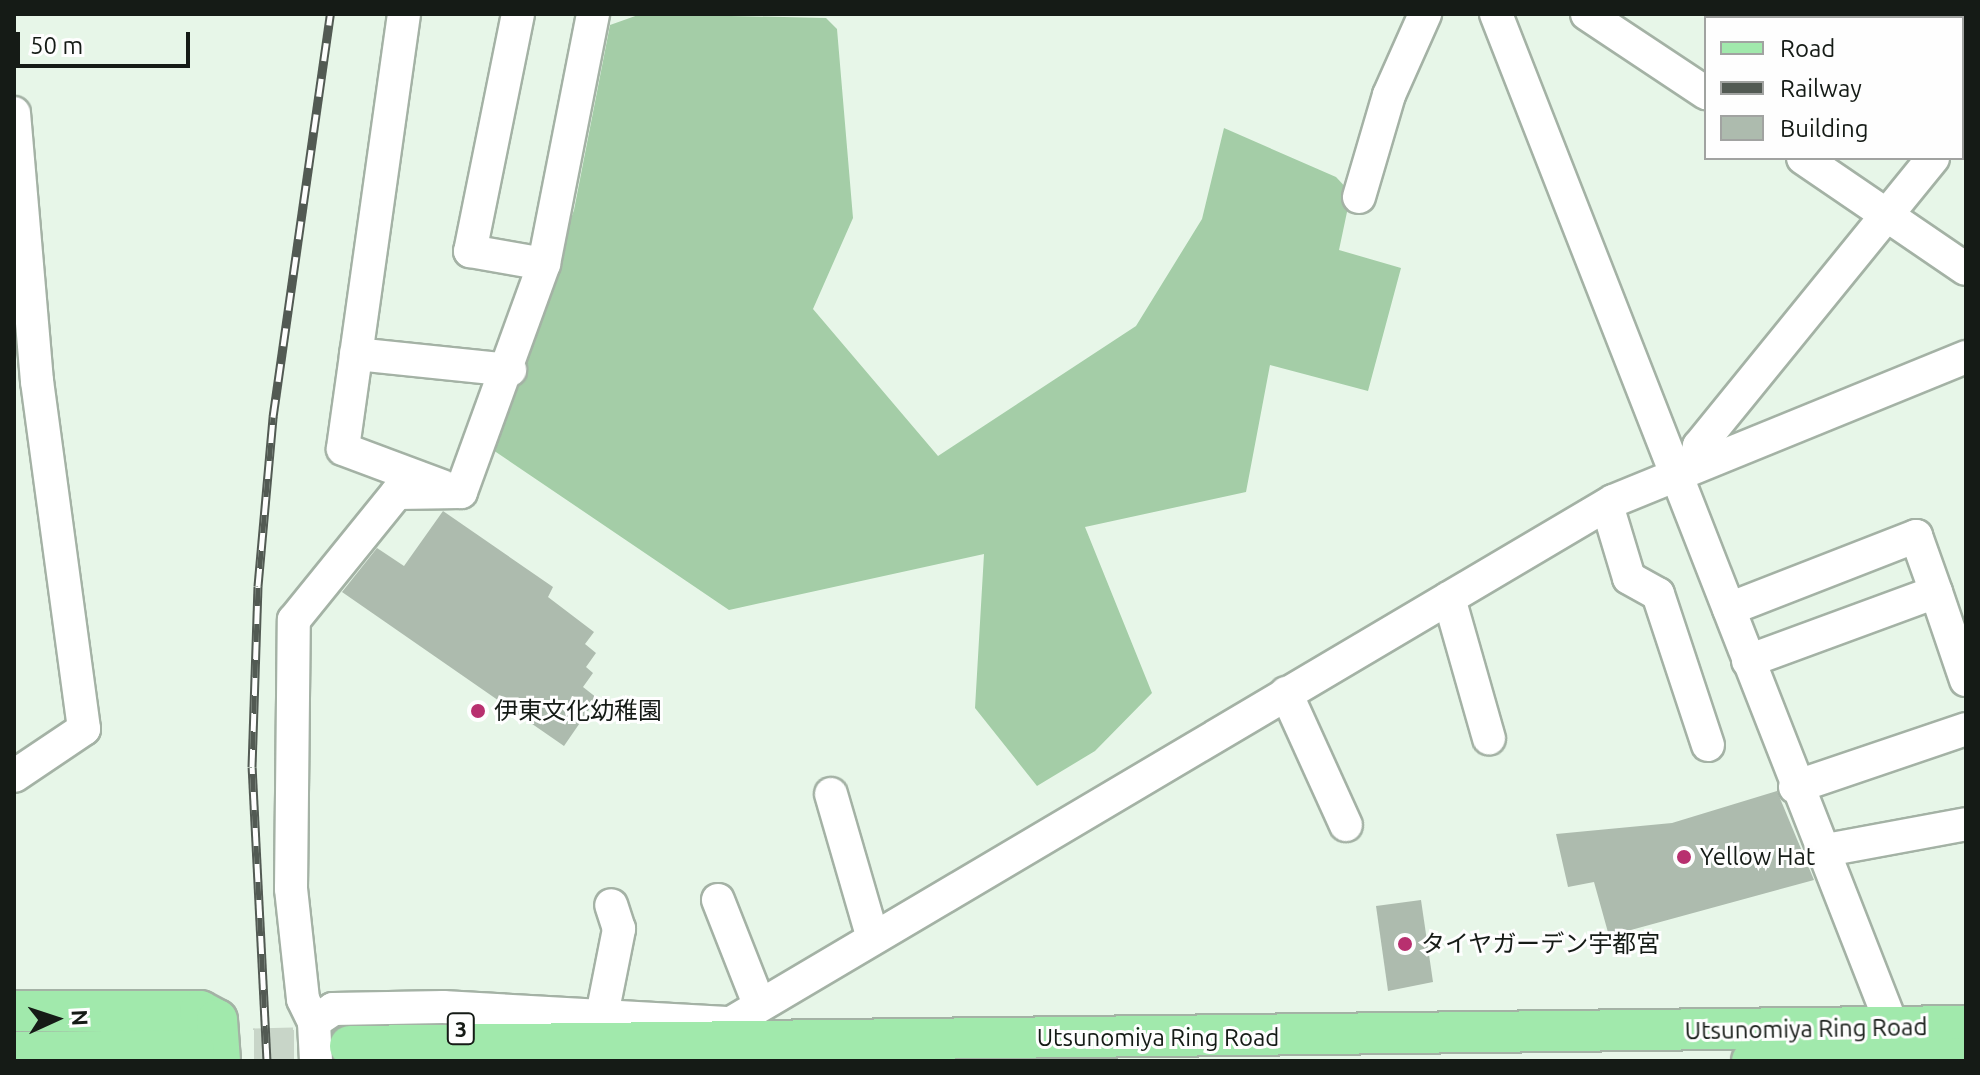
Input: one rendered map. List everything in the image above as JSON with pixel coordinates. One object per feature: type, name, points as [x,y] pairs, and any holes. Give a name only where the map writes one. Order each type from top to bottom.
[{"type":"main road","points":[[14,1011],[200,1011],[217,1020],[202,1047]]},
{"type":"main road","name":"Utsunomiya Ring Road","points":[[1752,1061],[1900,1049],[1966,1026]]},
{"type":"main road","points":[[14,1032],[202,1047]]},
{"type":"main road","name":"Utsunomiya Ring Road","points":[[331,1039],[588,1032],[1548,1035],[1900,1049],[1966,1058]]},
{"type":"main road","points":[[14,1052],[202,1047]]},
{"type":"street","points":[[404,14],[343,449],[461,492]]},
{"type":"street","points":[[518,14],[470,251],[544,264]]},
{"type":"street","points":[[461,492],[510,370],[544,264],[593,14]]},
{"type":"street","points":[[1359,197],[1389,95],[1425,14]]},
{"type":"street","points":[[1496,14],[1687,469],[1748,661],[1900,1049]]},
{"type":"street","points":[[1587,14],[1704,92]]},
{"type":"street","points":[[14,113],[37,381],[84,729],[14,776]]},
{"type":"street","points":[[1806,160],[1966,269]]},
{"type":"street","points":[[1687,469],[1699,446],[1931,160]]},
{"type":"street","points":[[356,354],[510,370]]},
{"type":"street","points":[[731,1023],[872,935],[1607,505],[1687,469],[1966,357]]},
{"type":"street","points":[[331,1039],[303,999],[291,889],[294,620],[397,493],[461,492]]},
{"type":"street","points":[[1607,505],[1629,578],[1658,594],[1708,745]]},
{"type":"street","points":[[1729,609],[1916,536],[1966,680]]},
{"type":"street","points":[[1748,661],[1936,592]]},
{"type":"street","points":[[1449,598],[1489,738]]},
{"type":"street","points":[[1286,693],[1346,825]]},
{"type":"street","points":[[1795,787],[1966,729]]},
{"type":"street","points":[[831,794],[872,935]]},
{"type":"street","points":[[1821,851],[1966,824]]},
{"type":"street","points":[[718,900],[759,1004]]},
{"type":"street","points":[[611,905],[619,929],[588,1032],[731,1023],[1274,1017],[1548,1035]]},
{"type":"green space","points":[[641,14],[826,18],[837,29],[853,218],[813,309],[938,456],[1136,326],[1202,219],[1224,128],[1336,177],[1351,193],[1339,250],[1401,268],[1368,391],[1270,365],[1246,492],[1085,527],[1152,693],[1095,751],[1037,786],[975,708],[984,554],[729,610],[490,448],[574,210],[610,25]]},
{"type":"building","name":"伊東文化幼稚園","points":[[443,511],[553,587],[548,597],[594,632],[585,644],[596,653],[586,667],[593,673],[583,687],[597,698],[564,746],[342,592],[377,548],[404,566]]},
{"type":"building","name":"Yellow Hat","points":[[1777,791],[1814,880],[1609,936],[1594,882],[1568,887],[1556,834],[1672,823]]},
{"type":"building","name":"タイヤガーデン宇都宮","points":[[1421,900],[1433,982],[1388,991],[1376,906]]},
{"type":"tunnel","points":[[194,1050],[350,1046]]},
{"type":"railway","points":[[267,1061],[252,767],[258,586],[273,417],[330,14]]},
{"type":"place","name":"伊東文化幼稚園","points":[[478,711]]},
{"type":"place","name":"Yellow Hat","points":[[1684,857]]},
{"type":"place","name":"タイヤガーデン宇都宮","points":[[1405,944]]}]
